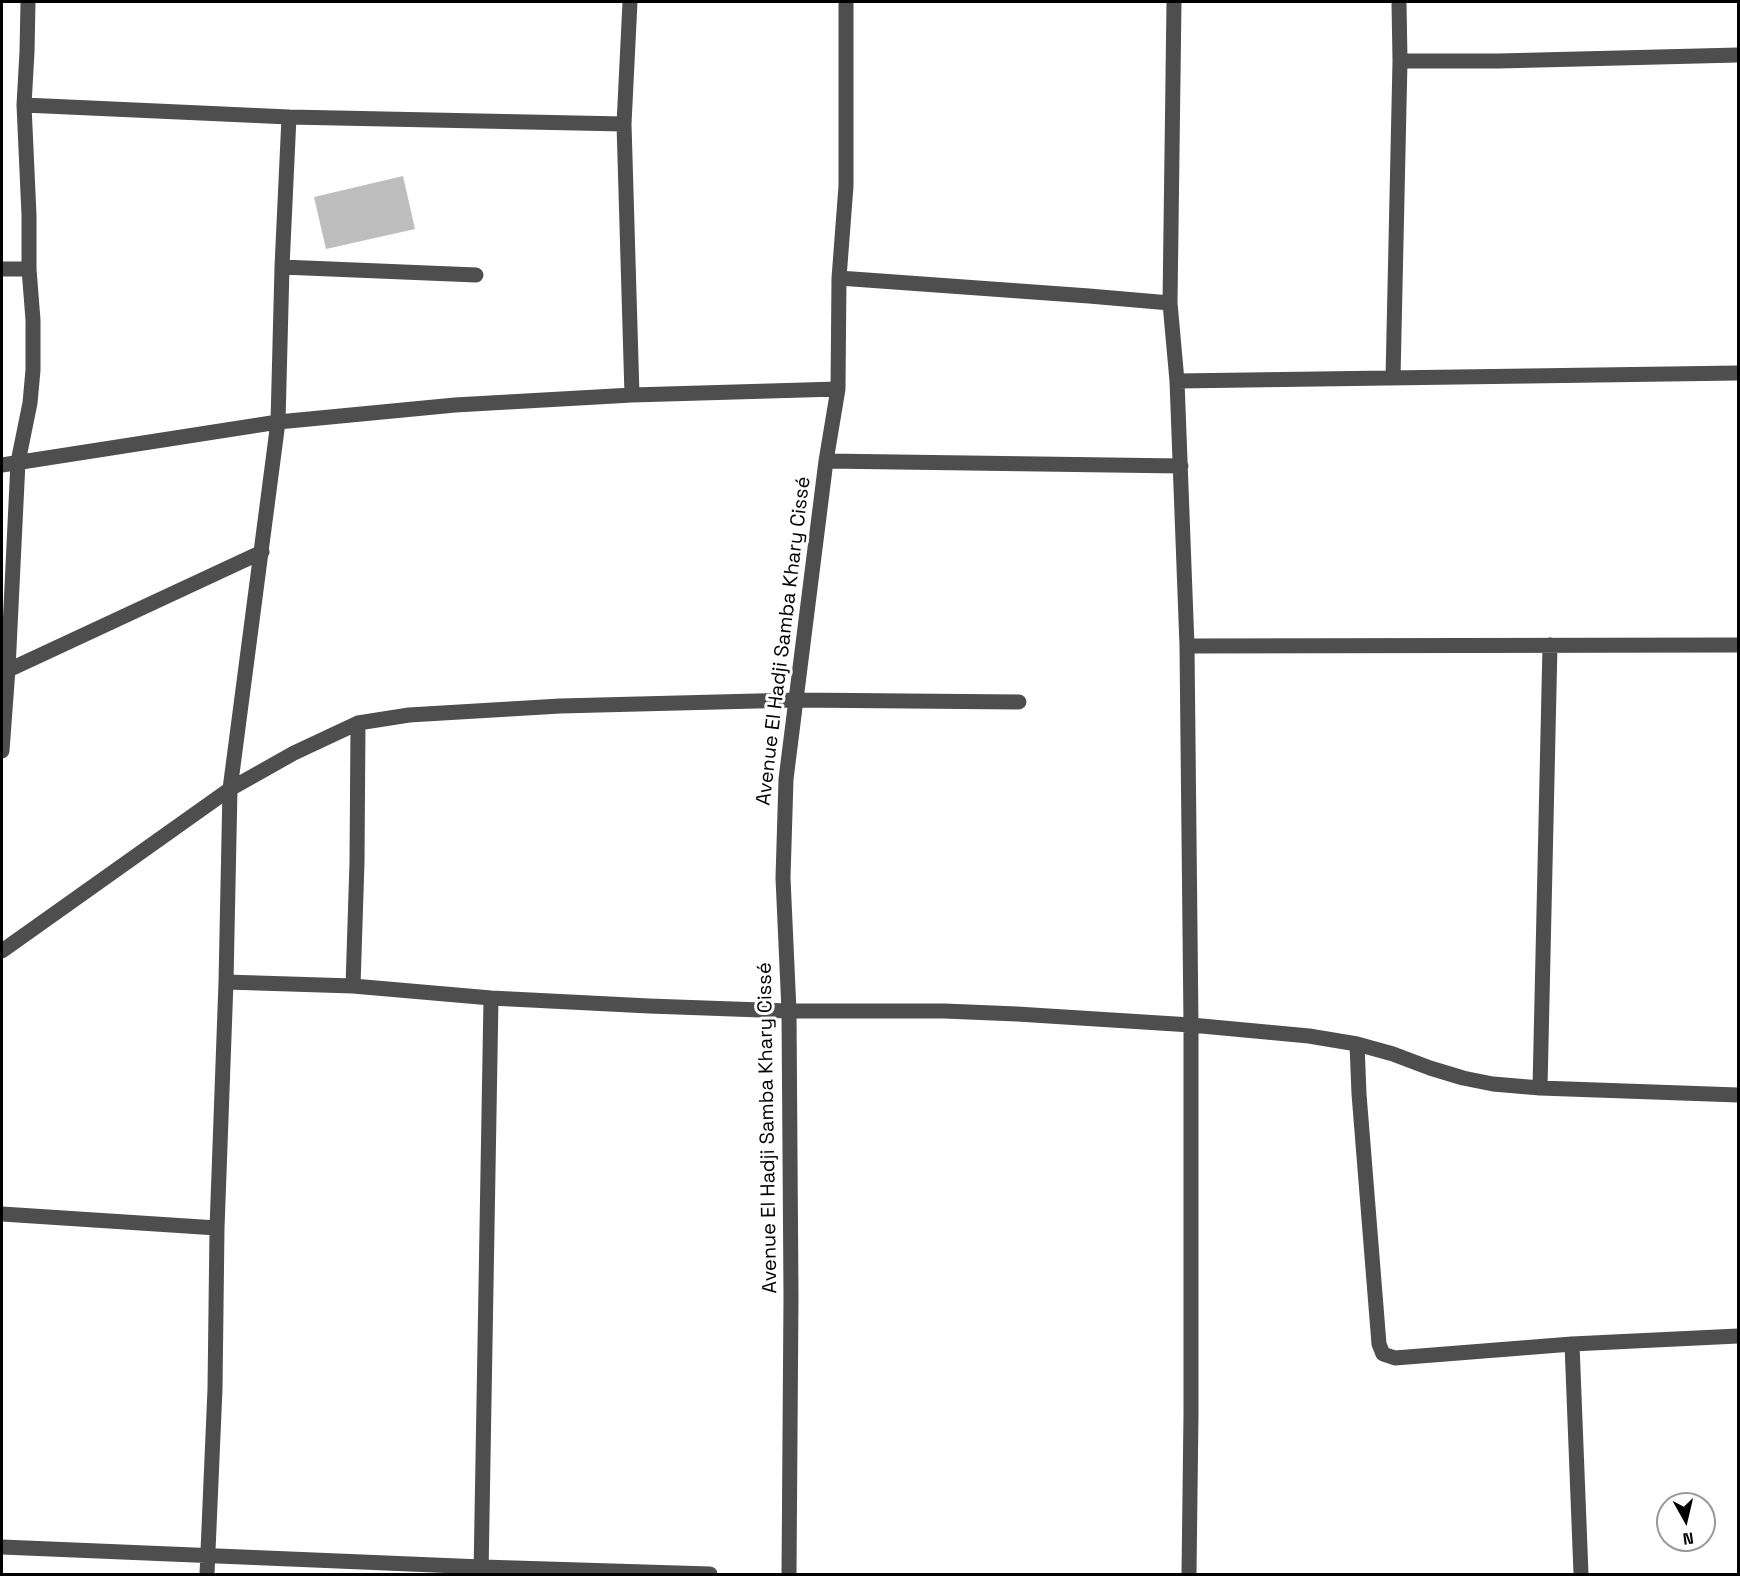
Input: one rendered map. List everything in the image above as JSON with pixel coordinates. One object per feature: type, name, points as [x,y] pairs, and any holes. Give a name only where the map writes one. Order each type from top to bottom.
[{"type":"street","points":[[2,751],[18,462],[30,403],[33,370],[24,105],[28,2]]},
{"type":"street","points":[[630,2],[624,124],[632,395]]},
{"type":"street","name":"Avenue El Hadji Samba Khary Cissé","points":[[789,1575],[789,1011],[783,878],[786,779],[826,461],[838,389],[839,278],[846,186],[846,2]]},
{"type":"street","points":[[1174,2],[1170,303],[1177,381],[1187,646],[1191,1025],[1189,1575]]},
{"type":"street","points":[[1393,378],[1400,61],[1399,2]]},
{"type":"street","points":[[1400,61],[1738,56]]},
{"type":"street","points":[[24,105],[289,117],[624,124]]},
{"type":"street","points":[[207,1575],[215,1389],[217,1228],[230,789],[278,422],[289,117]]},
{"type":"street","points":[[282,267],[476,275]]},
{"type":"street","points":[[2,269],[29,269]]},
{"type":"street","points":[[839,278],[1170,303]]},
{"type":"street","points":[[1177,381],[1738,373]]},
{"type":"street","points":[[2,465],[278,422],[455,405],[632,395],[838,389]]},
{"type":"street","points":[[826,461],[1181,466]]},
{"type":"street","points":[[5,671],[262,552]]},
{"type":"street","points":[[1540,1088],[1550,645]]},
{"type":"street","points":[[1187,646],[1738,645]]},
{"type":"street","points":[[2,951],[230,789],[294,753],[358,723],[409,715],[560,706],[796,700],[1019,702]]},
{"type":"street","points":[[353,986],[358,723]]},
{"type":"street","points":[[226,982],[353,986],[491,998],[649,1006],[789,1011],[1017,1014],[1191,1025],[1309,1036],[1357,1044],[1463,1078],[1493,1084],[1540,1088],[1738,1095]]},
{"type":"street","points":[[482,1571],[491,998]]},
{"type":"street","points":[[1357,1044],[1379,1344],[1383,1354],[1395,1358],[1572,1344],[1738,1336]]},
{"type":"street","points":[[2,1214],[217,1228]]},
{"type":"street","points":[[1572,1344],[1581,1575]]},
{"type":"street","points":[[2,1547],[482,1571],[710,1575]]},
{"type":"building","points":[[403,176],[415,229],[326,249],[314,197]]}]
